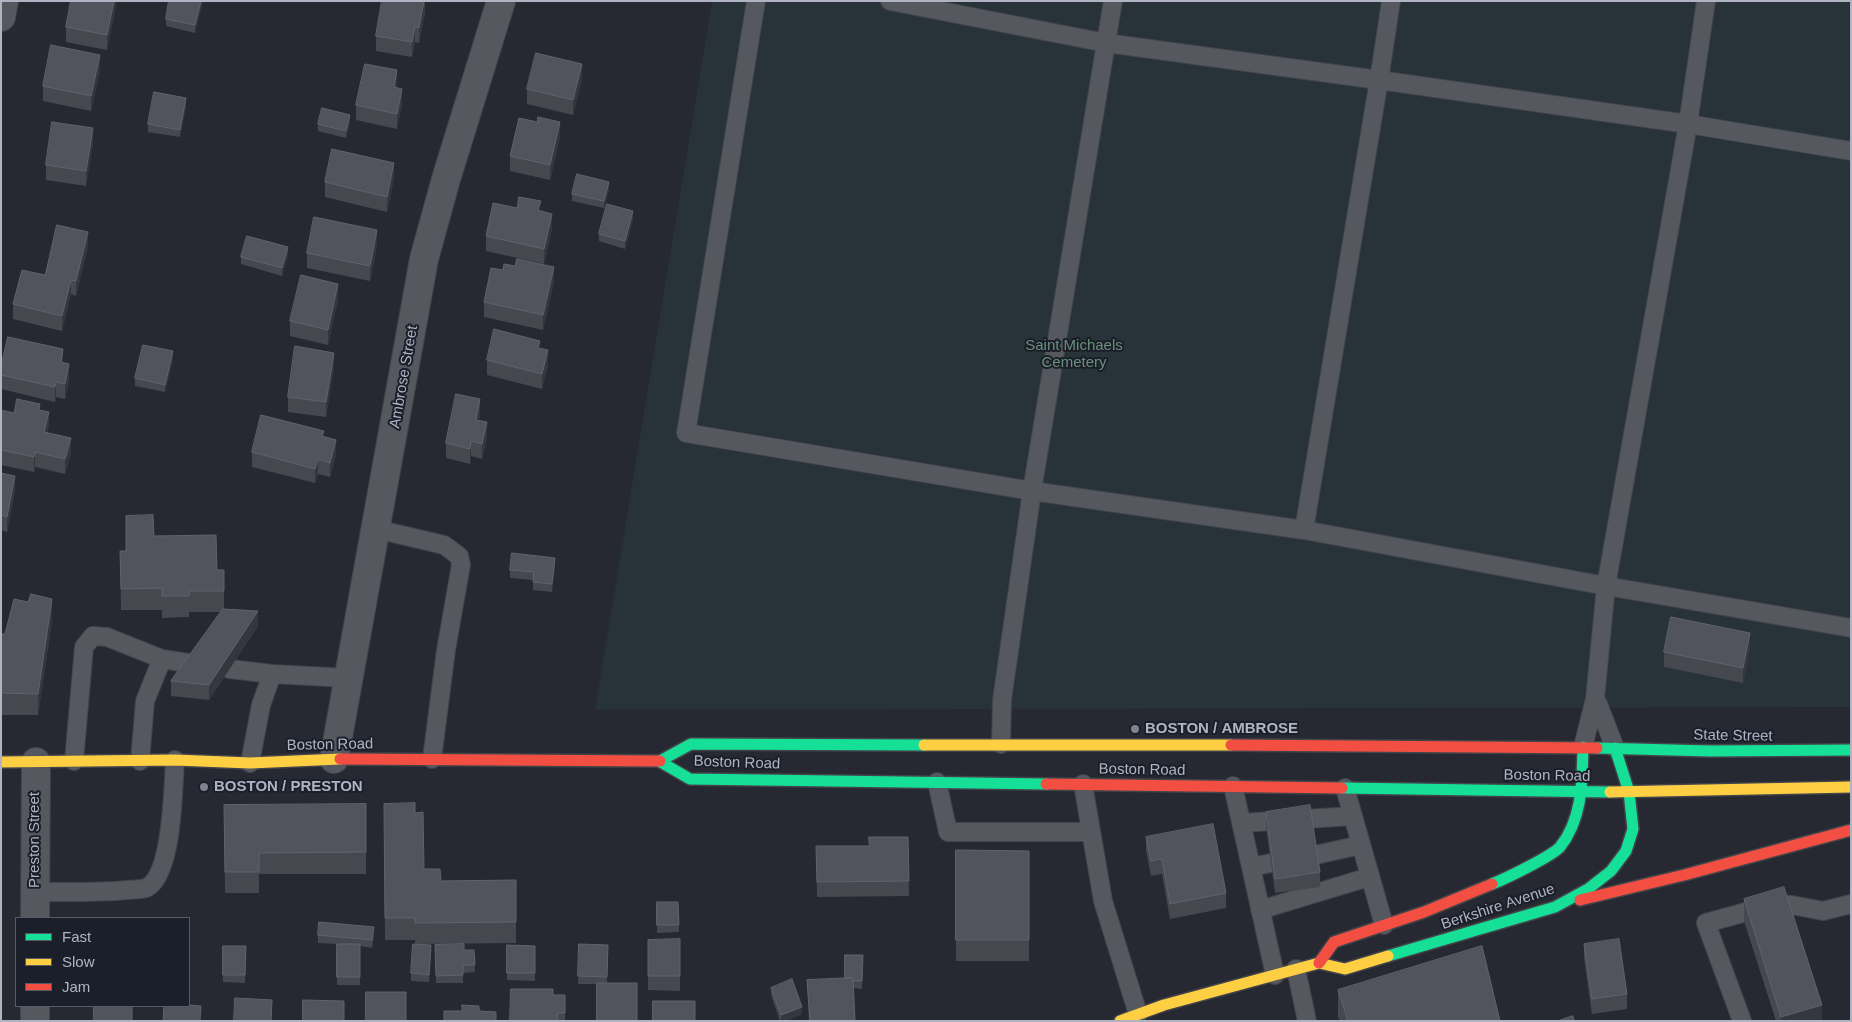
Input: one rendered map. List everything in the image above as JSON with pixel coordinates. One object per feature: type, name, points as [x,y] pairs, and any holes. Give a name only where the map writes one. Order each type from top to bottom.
[{"type":"main road","name":"Boston Road","points":[[1,762],[175,760],[250,762],[334,759],[659,761],[691,744],[1615,748]]},
{"type":"main road","name":"Berkshire Avenue","points":[[1319,963],[1334,942],[1424,912],[1509,877],[1559,848],[1574,822],[1582,791],[1583,747]]},
{"type":"main road","name":"Berkshire Avenue","points":[[1120,1021],[1164,1005],[1319,963],[1345,969],[1554,907],[1588,889],[1612,871],[1626,850],[1633,829],[1629,792],[1615,748]]},
{"type":"main road","name":"State Street","points":[[1615,748],[1710,751],[1851,750]]},
{"type":"main road","name":"Boston Road","points":[[659,761],[690,779],[1629,792]]},
{"type":"main road","points":[[1629,792],[1851,787]]},
{"type":"main road","points":[[1554,907],[1684,875],[1851,830]]},
{"type":"street","points":[[1,17],[4,1]]},
{"type":"street","name":"Ambrose Street","points":[[334,759],[424,259],[446,179],[501,1]]},
{"type":"street","name":"Preston Street","points":[[35,905],[36,762]]},
{"type":"street","points":[[35,1007],[35,1021]]},
{"type":"lane","points":[[756,1],[686,433],[1032,491],[1304,530],[1606,586],[1851,628]]},
{"type":"lane","points":[[890,1],[1106,43],[1688,124],[1851,151]]},
{"type":"lane","points":[[1001,744],[1002,700],[1032,491],[1113,1]]},
{"type":"lane","points":[[1304,530],[1391,1]]},
{"type":"lane","points":[[1583,747],[1595,699],[1606,586],[1688,124],[1706,1]]},
{"type":"lane","points":[[376,529],[444,545],[459,556],[460,565],[446,650],[432,759]]},
{"type":"lane","points":[[74,761],[84,647],[93,636],[107,637],[162,659],[194,664]]},
{"type":"lane","points":[[140,761],[145,700],[162,659]]},
{"type":"lane","points":[[230,669],[272,674],[348,678]]},
{"type":"lane","points":[[250,762],[261,705],[272,674]]},
{"type":"lane","points":[[1595,699],[1615,748]]},
{"type":"lane","points":[[35,905],[144,888],[152,884],[159,872],[171,830],[175,760]]},
{"type":"lane","points":[[937,782],[948,832],[1091,832]]},
{"type":"lane","points":[[1083,784],[1103,901],[1138,1014]]},
{"type":"lane","points":[[1233,786],[1275,975]]},
{"type":"lane","points":[[1345,788],[1384,925]]},
{"type":"lane","points":[[1241,823],[1353,816]]},
{"type":"lane","points":[[1315,855],[1361,845]]},
{"type":"lane","points":[[1251,867],[1271,862]]},
{"type":"lane","points":[[1260,910],[1369,876]]},
{"type":"lane","points":[[1742,1021],[1706,923],[1775,904],[1823,911],[1851,904]]},
{"type":"lane","points":[[1296,969],[1307,1021]]},
{"type":"green space","name":"Saint Michaels Cemetery","points":[[712,1],[1851,1],[1851,707],[595,710]]},
{"type":"building","points":[[71,1],[114,1],[107,35],[66,27]]},
{"type":"building","points":[[169,1],[201,1],[195,25],[166,19]]},
{"type":"building","points":[[382,1],[424,1],[419,28],[415,27],[412,42],[376,36]]},
{"type":"building","points":[[51,45],[100,55],[91,96],[43,86]]},
{"type":"building","points":[[536,53],[582,64],[573,100],[527,89]]},
{"type":"building","points":[[365,64],[397,70],[394,87],[402,89],[397,114],[356,105]]},
{"type":"building","points":[[154,92],[186,98],[180,130],[148,124]]},
{"type":"building","points":[[322,108],[350,115],[346,131],[318,124]]},
{"type":"building","points":[[538,117],[560,122],[550,165],[510,156],[519,118],[537,122]]},
{"type":"building","points":[[52,122],[93,128],[86,171],[46,165]]},
{"type":"building","points":[[332,149],[394,163],[387,197],[325,182]]},
{"type":"building","points":[[577,174],[609,182],[604,201],[572,194]]},
{"type":"building","points":[[519,197],[541,201],[538,210],[552,214],[544,249],[486,236],[493,203],[517,208]]},
{"type":"building","points":[[607,204],[633,211],[625,241],[599,234]]},
{"type":"building","points":[[314,217],[377,230],[370,266],[307,253]]},
{"type":"building","points":[[57,225],[88,232],[76,281],[71,280],[62,316],[13,304],[22,270],[45,275]]},
{"type":"building","points":[[247,236],[288,247],[282,268],[241,257]]},
{"type":"building","points":[[517,259],[554,267],[543,315],[484,302],[491,268],[503,270],[504,264],[515,266]]},
{"type":"building","points":[[301,275],[338,284],[328,330],[290,321]]},
{"type":"building","points":[[494,329],[540,341],[538,348],[548,350],[542,374],[487,360]]},
{"type":"building","points":[[8,337],[63,349],[61,362],[69,364],[65,384],[56,382],[55,387],[1,375]]},
{"type":"building","points":[[143,345],[173,351],[165,385],[135,378]]},
{"type":"building","points":[[295,346],[334,353],[326,402],[288,397]]},
{"type":"building","points":[[456,394],[480,399],[476,420],[487,422],[482,444],[471,441],[470,449],[446,443]]},
{"type":"building","points":[[17,399],[40,404],[39,410],[49,412],[44,432],[71,438],[65,459],[35,452],[34,457],[1,450],[1,410],[14,413]]},
{"type":"building","points":[[261,415],[324,431],[322,436],[336,440],[330,463],[318,459],[315,469],[252,452]]},
{"type":"building","points":[[1,473],[15,476],[7,517],[1,515]]},
{"type":"building","points":[[153,515],[154,536],[216,535],[217,570],[224,570],[224,591],[189,591],[189,596],[162,596],[162,588],[121,589],[120,551],[126,551],[126,516]]},
{"type":"building","points":[[512,553],[555,558],[552,584],[533,582],[534,572],[510,570]]},
{"type":"building","points":[[31,594],[52,599],[38,694],[1,693],[1,634],[5,634],[14,599],[28,602]]},
{"type":"building","points":[[223,609],[258,611],[209,685],[171,681]]},
{"type":"building","points":[[1671,617],[1750,633],[1743,668],[1664,652]]},
{"type":"building","points":[[415,803],[415,813],[423,812],[424,869],[440,869],[441,881],[516,880],[516,922],[415,923],[415,918],[385,918],[384,804]]},
{"type":"building","points":[[366,804],[366,852],[259,853],[259,872],[225,872],[224,805]]},
{"type":"building","points":[[1310,805],[1320,872],[1275,879],[1266,812]]},
{"type":"building","points":[[1213,824],[1226,893],[1170,904],[1162,859],[1151,861],[1146,837]]},
{"type":"building","points":[[869,837],[908,837],[909,881],[817,882],[816,846],[869,846]]},
{"type":"building","points":[[956,850],[1029,851],[1029,940],[956,940]]},
{"type":"building","points":[[1784,887],[1822,1005],[1781,1017],[1744,899]]},
{"type":"building","points":[[657,902],[678,902],[679,925],[657,925]]},
{"type":"building","points":[[319,922],[374,927],[372,940],[318,935]]},
{"type":"building","points":[[680,939],[680,976],[648,976],[648,940]]},
{"type":"building","points":[[1619,939],[1627,994],[1592,999],[1584,944]]},
{"type":"building","points":[[337,944],[360,944],[360,977],[337,977]]},
{"type":"building","points":[[413,944],[431,945],[429,975],[411,973]]},
{"type":"building","points":[[464,944],[464,950],[474,950],[475,965],[463,965],[463,975],[436,976],[435,945]]},
{"type":"building","points":[[579,944],[608,945],[607,977],[578,976]]},
{"type":"building","points":[[507,945],[535,946],[535,973],[507,973]]},
{"type":"building","points":[[223,946],[246,946],[245,975],[223,975]]},
{"type":"building","points":[[1482,946],[1500,1021],[1348,1021],[1338,990]]},
{"type":"building","points":[[845,955],[863,955],[862,981],[853,981],[853,978],[845,978]]},
{"type":"building","points":[[853,978],[855,1021],[810,1021],[807,980]]},
{"type":"building","points":[[792,979],[802,1007],[781,1015],[771,988]]},
{"type":"building","points":[[597,983],[637,983],[637,1021],[597,1021]]},
{"type":"building","points":[[511,989],[553,989],[553,995],[565,995],[565,1013],[558,1013],[557,1021],[510,1021]]},
{"type":"building","points":[[366,992],[406,992],[406,1021],[366,1021]]},
{"type":"building","points":[[235,998],[272,1000],[271,1021],[234,1021]]},
{"type":"building","points":[[303,1000],[344,1001],[344,1021],[303,1021]]},
{"type":"building","points":[[653,1001],[695,1001],[695,1021],[653,1021]]},
{"type":"building","points":[[462,1005],[479,1006],[479,1011],[496,1012],[496,1021],[444,1021],[444,1011],[462,1011]]},
{"type":"building","points":[[201,1006],[200,1021],[163,1021],[164,1007]]},
{"type":"building","points":[[94,1007],[132,1007],[132,1021],[94,1021]]},
{"type":"building","points":[[1573,1016],[1574,1021],[1558,1021]]},
{"type":"traffic: fast","points":[[660,761],[691,744],[924,745]]},
{"type":"traffic: fast","points":[[1492,884],[1548,856],[1560,847],[1568,836],[1580,799],[1583,747]]},
{"type":"traffic: fast","points":[[1597,748],[1710,751],[1851,750]]},
{"type":"traffic: fast","points":[[1388,956],[1555,907],[1588,889],[1611,871],[1626,851],[1633,829],[1629,792],[1615,748]]},
{"type":"traffic: fast","points":[[659,761],[690,779],[1046,784]]},
{"type":"traffic: fast","points":[[1342,788],[1610,792]]},
{"type":"traffic: slow","points":[[924,745],[1231,745]]},
{"type":"traffic: slow","points":[[1,762],[175,760],[250,763],[340,759]]},
{"type":"traffic: slow","points":[[1610,792],[1851,787]]},
{"type":"traffic: slow","points":[[1120,1021],[1164,1005],[1319,963],[1345,969],[1388,956]]},
{"type":"traffic: jam","points":[[1231,745],[1597,748]]},
{"type":"traffic: jam","points":[[340,759],[660,761]]},
{"type":"traffic: jam","points":[[1046,784],[1342,788]]},
{"type":"traffic: jam","points":[[1580,900],[1684,875],[1851,830]]},
{"type":"traffic: jam","points":[[1319,963],[1334,942],[1424,912],[1492,884]]},
{"type":"place","name":"BOSTON / AMBROSE","points":[[1135,729]]},
{"type":"place","name":"BOSTON / PRESTON","points":[[204,787]]}]
